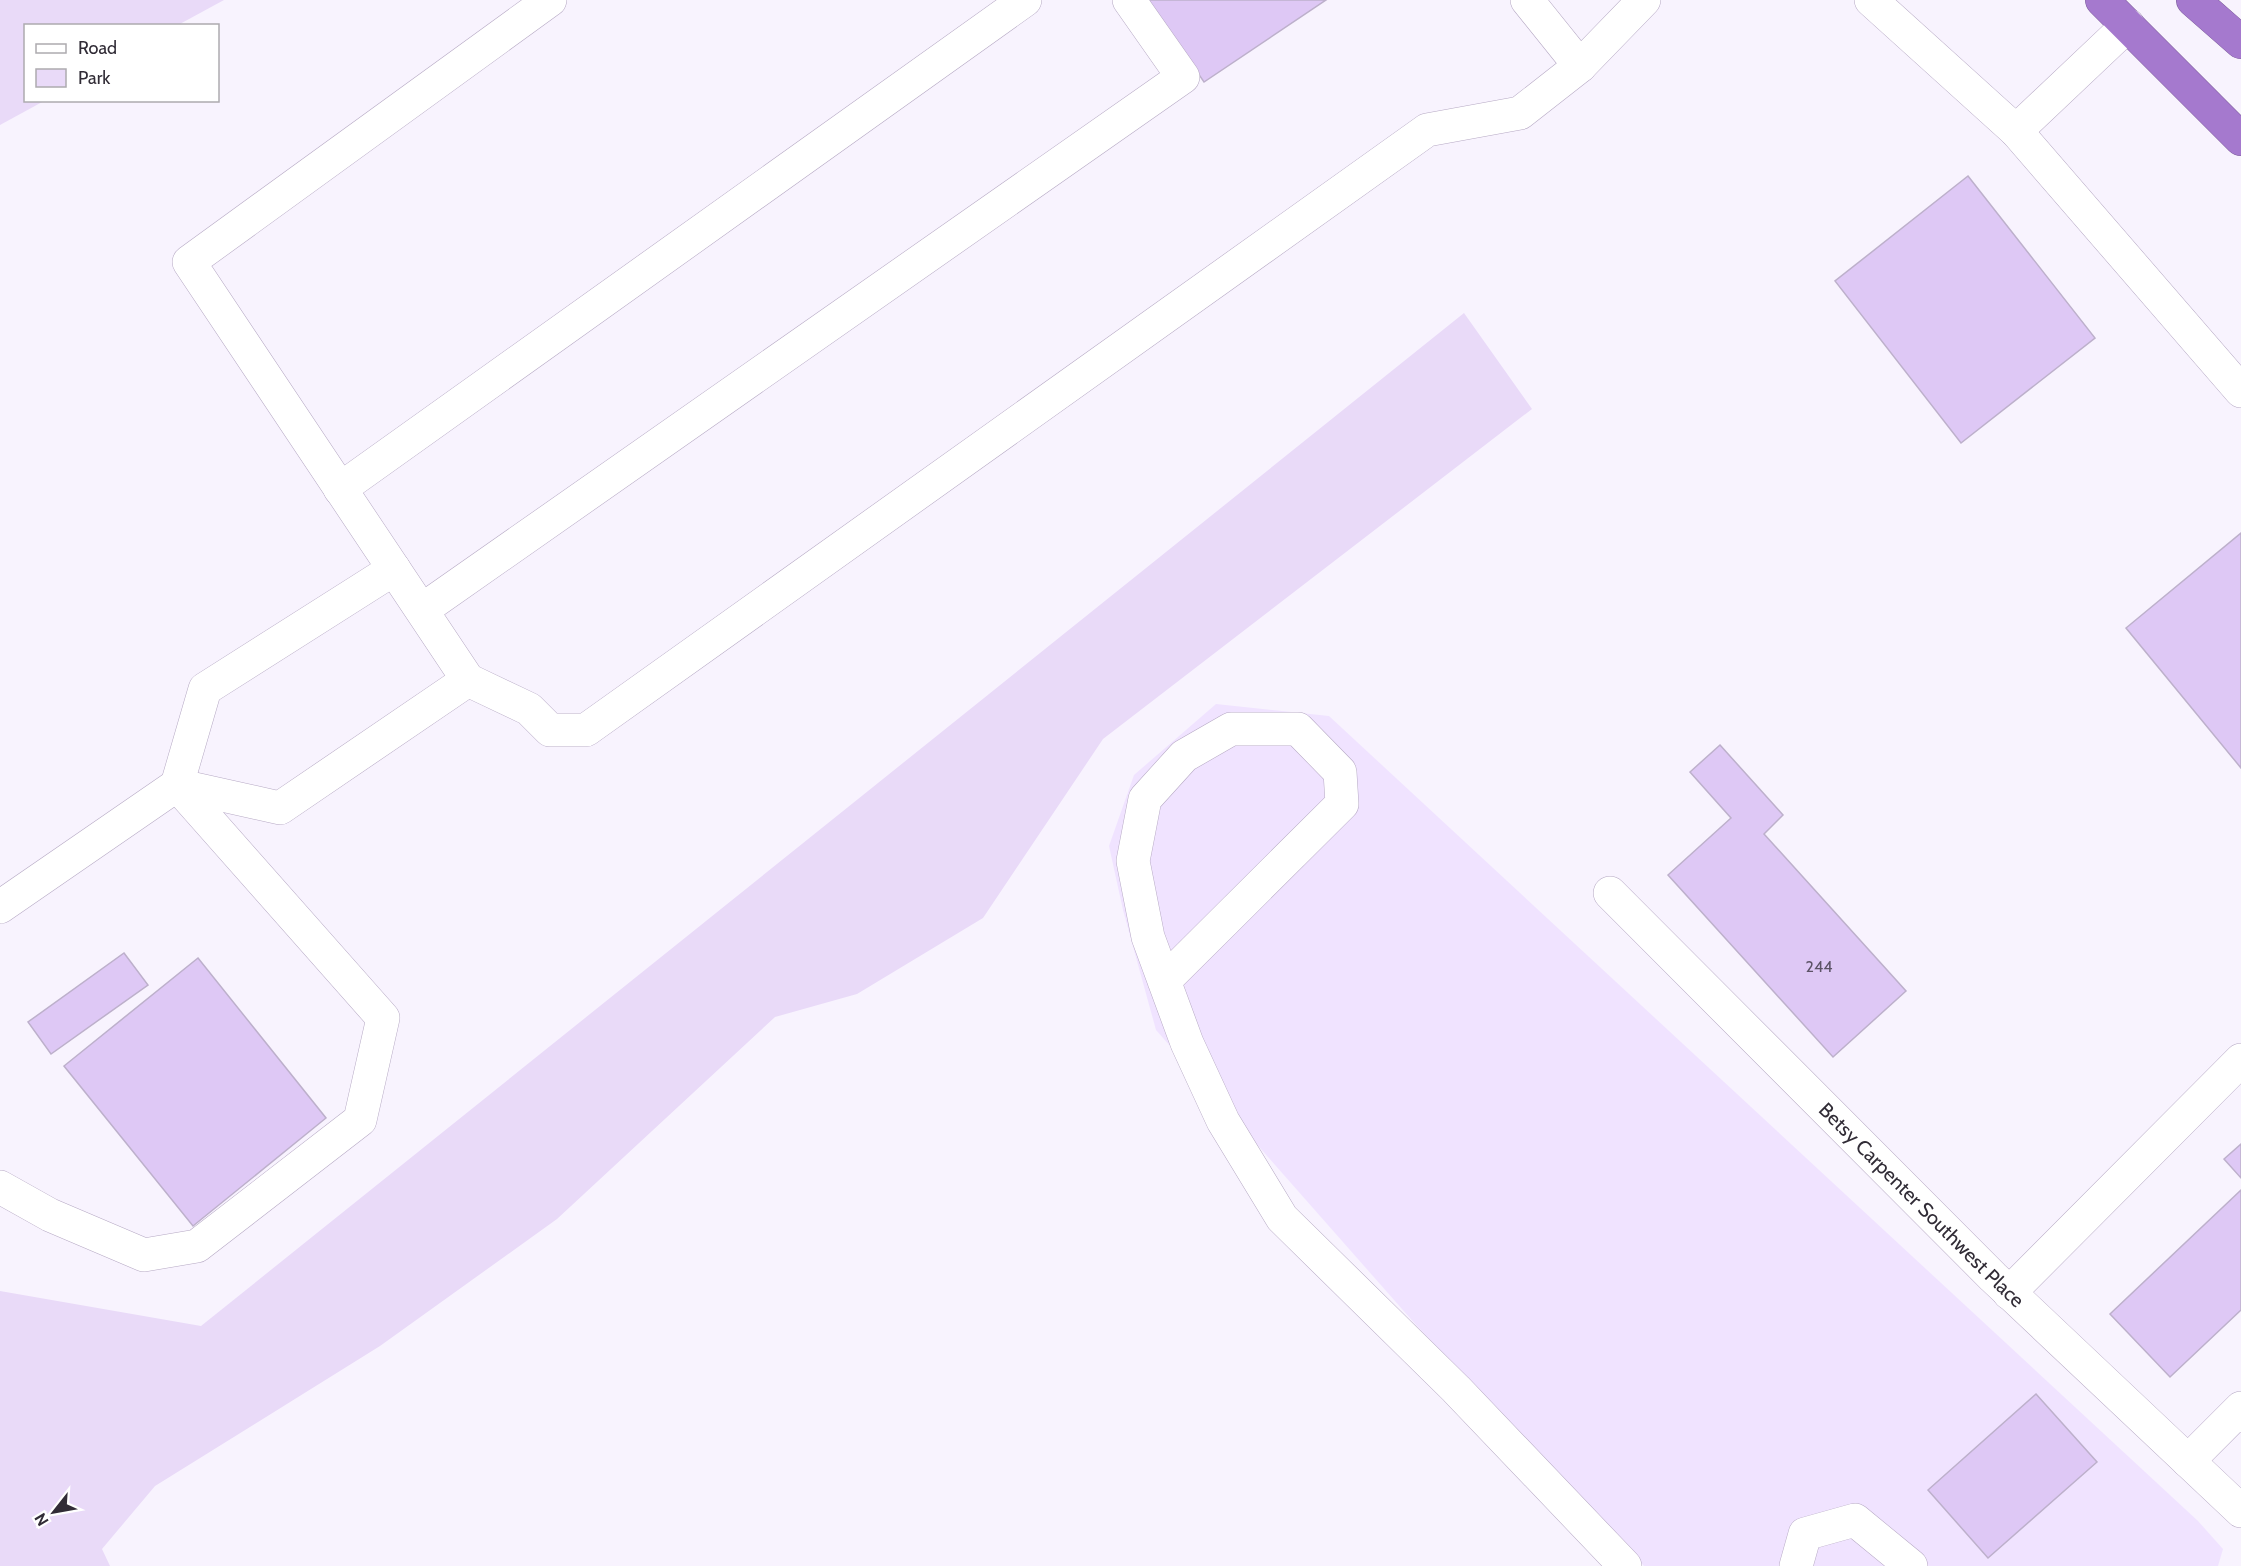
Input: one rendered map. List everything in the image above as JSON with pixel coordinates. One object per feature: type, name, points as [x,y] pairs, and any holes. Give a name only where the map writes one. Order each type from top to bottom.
[{"type":"highway","points":[[2102,0],[2241,139]]},
{"type":"highway","points":[[2193,0],[2241,42]]},
{"type":"street","points":[[550,0],[189,262],[468,680],[529,709],[550,730],[586,730],[1427,130],[1520,113],[1580,66],[1644,0]]},
{"type":"street","points":[[340,489],[1025,0]]},
{"type":"street","points":[[422,610],[1183,77],[1129,0]]},
{"type":"street","points":[[1527,0],[1580,66]]},
{"type":"street","points":[[1871,0],[2016,131],[2241,391]]},
{"type":"street","points":[[2016,131],[2128,25]]},
{"type":"street","points":[[0,907],[177,785],[205,689],[394,569]]},
{"type":"street","points":[[177,785],[279,808],[468,680]]},
{"type":"street","points":[[1164,981],[1342,804],[1340,772],[1298,729],[1231,729],[1184,756],[1144,799],[1133,861],[1148,937],[1164,981],[1187,1043],[1223,1121],[1282,1218],[1456,1389],[1625,1566]]},
{"type":"street","points":[[0,1187],[50,1215],[144,1255],[197,1246],[360,1120],[383,1018],[177,785]]},
{"type":"street","name":"Betsy Carpenter Southwest Place","points":[[1610,893],[2009,1293],[2241,1511]]},
{"type":"street","points":[[2009,1293],[2241,1060]]},
{"type":"street","points":[[2188,1461],[2241,1408]]},
{"type":"street","points":[[1796,1566],[1805,1534],[1855,1520],[1911,1566]]},
{"type":"shaded area","points":[[1216,704],[1329,716],[2198,1521],[2223,1549],[2218,1566],[1644,1566],[1417,1326],[1156,1030],[1123,910],[1109,846],[1134,775]]},
{"type":"green space","points":[[0,0],[224,0],[180,24],[24,24],[24,102],[42,102],[0,125]]},
{"type":"green space","points":[[1464,313],[1532,409],[1103,739],[983,918],[857,994],[775,1017],[557,1219],[380,1346],[155,1486],[102,1549],[110,1566],[0,1566],[0,1291],[201,1326]]},
{"type":"building","points":[[1148,0],[1326,0],[1204,82]]},
{"type":"building","points":[[1968,176],[2095,338],[1961,443],[1835,281]]},
{"type":"building","points":[[2241,533],[2241,768],[2126,628]]},
{"type":"building","points":[[1720,745],[1783,815],[1764,834],[1906,991],[1833,1057],[1668,875],[1731,818],[1690,772]]},
{"type":"building","points":[[124,953],[148,985],[51,1054],[28,1022]]},
{"type":"building","points":[[198,958],[326,1118],[193,1226],[64,1066]]},
{"type":"building","points":[[2241,1144],[2241,1178],[2224,1159]]},
{"type":"building","points":[[2241,1190],[2241,1310],[2170,1377],[2110,1314]]},
{"type":"building","points":[[2036,1394],[2097,1462],[1988,1558],[1928,1490]]}]
